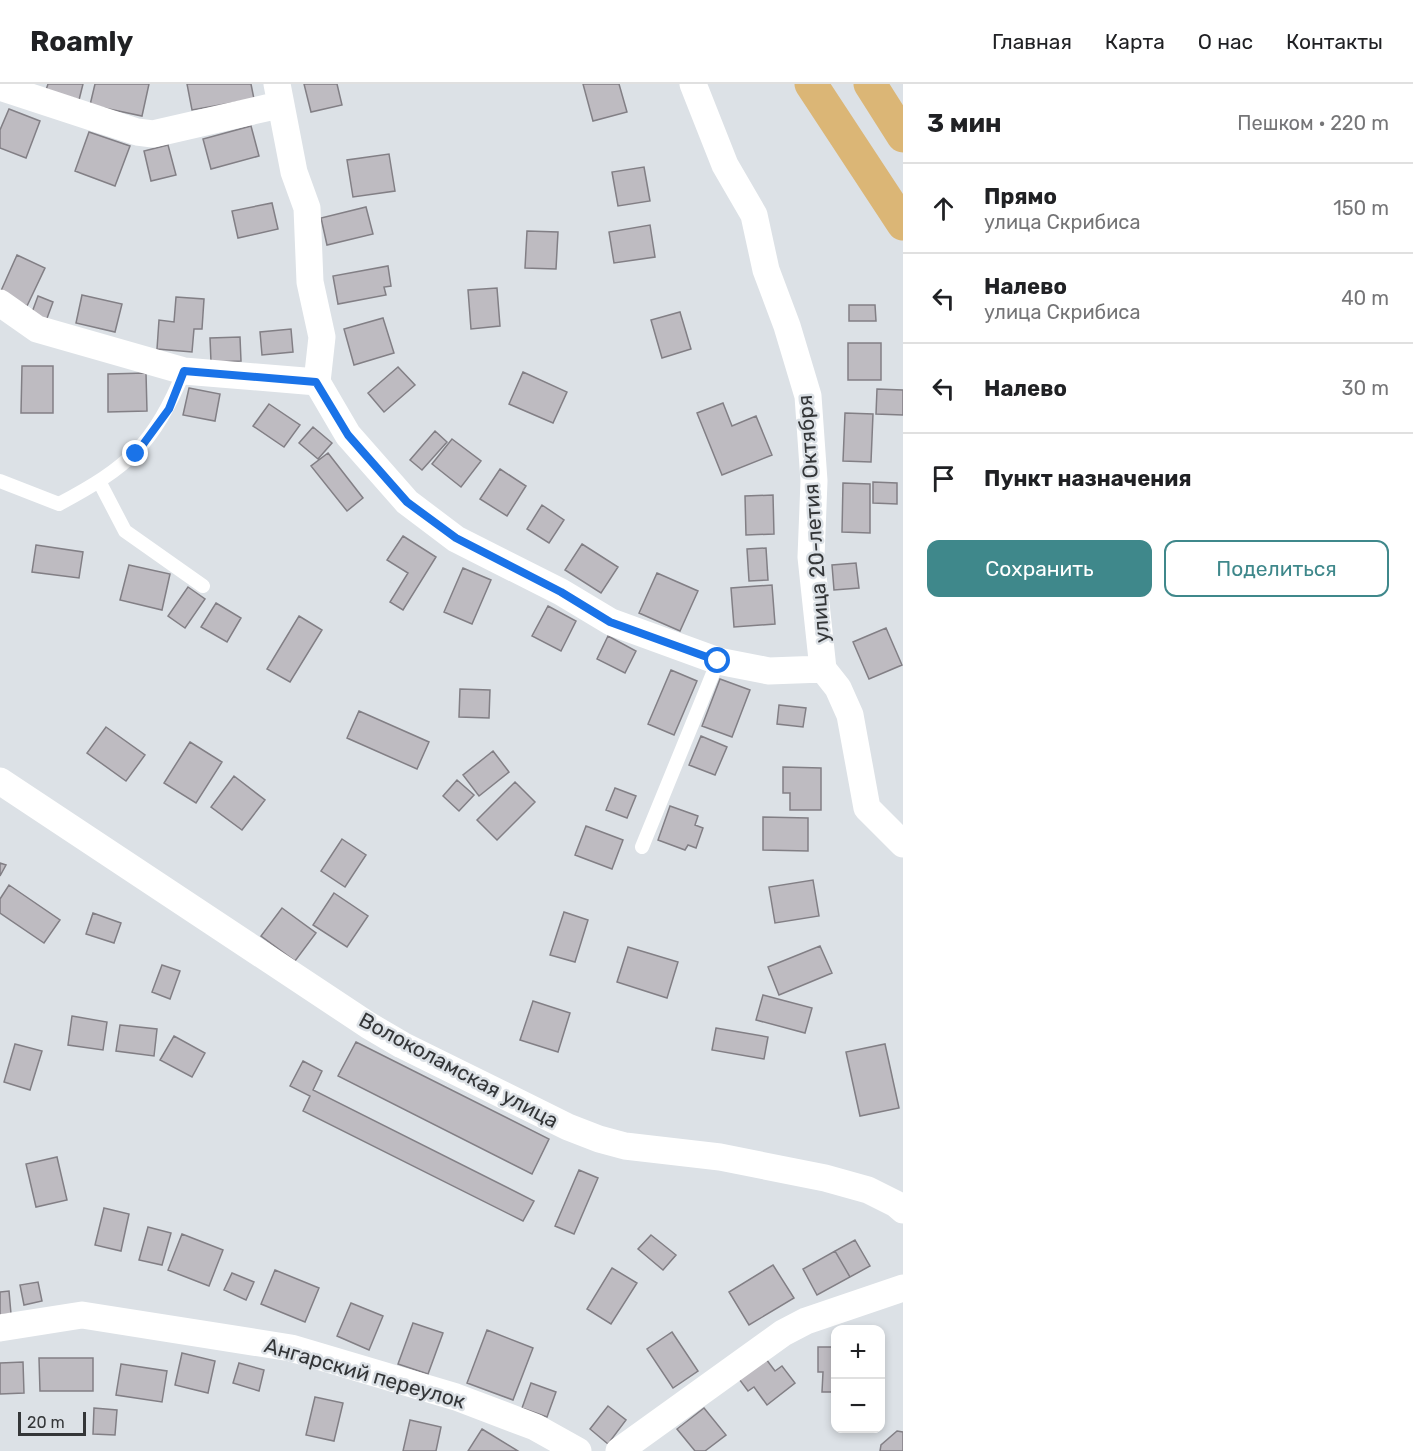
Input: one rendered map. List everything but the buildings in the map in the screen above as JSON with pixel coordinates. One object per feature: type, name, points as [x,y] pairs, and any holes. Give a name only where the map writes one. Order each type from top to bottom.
[{"type":"main road","points":[[811,84],[903,224]]},
{"type":"main road","points":[[870,84],[903,136]]},
{"type":"street","name":"улица 20-летия Октября","points":[[693,84],[725,165],[754,215],[766,270],[787,326],[808,396],[814,481],[811,557],[823,669],[838,688],[850,715],[867,808],[903,844]]},
{"type":"street","points":[[0,87],[137,132],[153,134],[278,94],[294,172],[307,208],[310,282],[322,337],[316,382],[348,435],[400,494],[456,538],[561,592],[610,622],[718,661],[769,671],[823,669]]},
{"type":"street","points":[[0,303],[37,329],[184,371],[316,382]]},
{"type":"street","name":"Волоколамская улица","points":[[0,781],[368,1025],[402,1045],[568,1127],[625,1146],[720,1157],[825,1178],[868,1190],[903,1210]]},
{"type":"street","points":[[619,1451],[783,1333],[806,1321],[903,1288]]},
{"type":"street","name":"Ангарский переулок","points":[[0,1328],[82,1315],[291,1348],[456,1397],[536,1427],[578,1451]]},
{"type":"lane","points":[[0,481],[59,504],[100,483],[136,454],[169,409],[184,371]]},
{"type":"lane","points":[[100,483],[125,531],[202,586]]},
{"type":"lane","points":[[642,847],[718,661]]},
{"type":"route","points":[[136,454],[169,409],[184,371],[316,382],[348,435],[407,502],[456,538],[561,592],[610,622],[718,661]]}]
